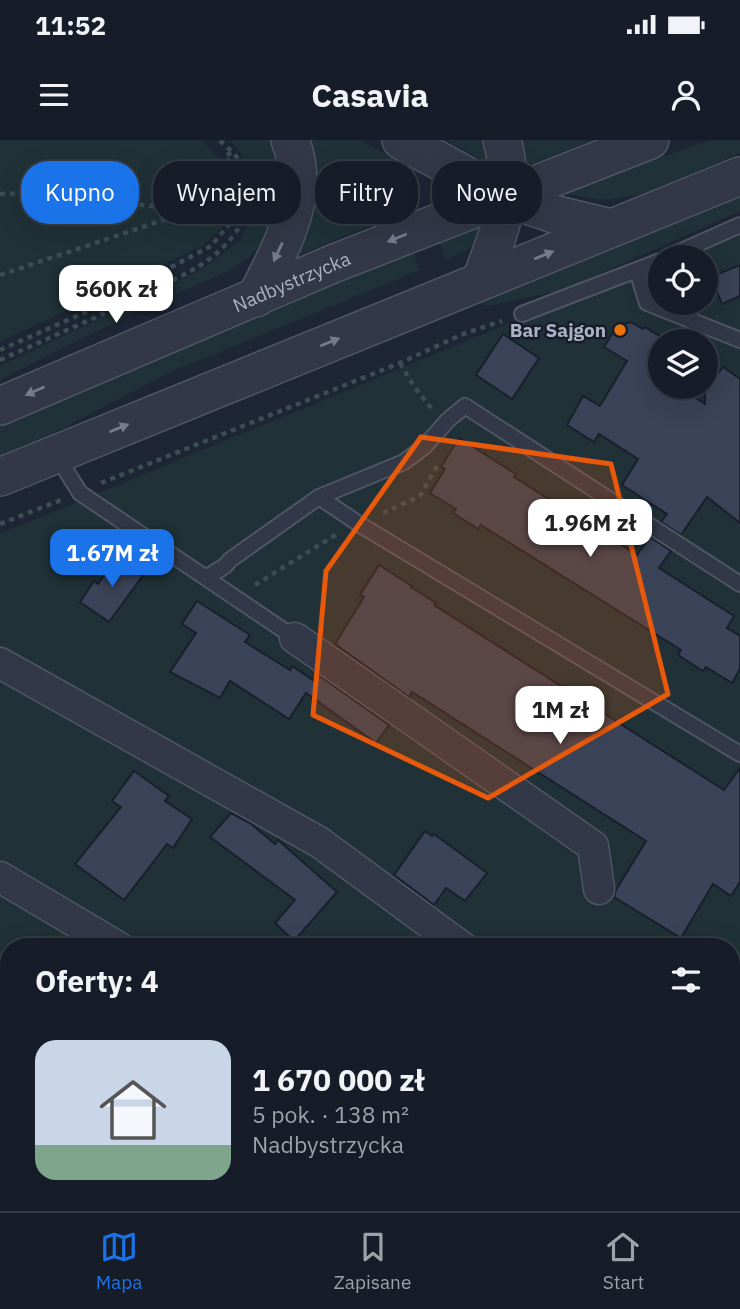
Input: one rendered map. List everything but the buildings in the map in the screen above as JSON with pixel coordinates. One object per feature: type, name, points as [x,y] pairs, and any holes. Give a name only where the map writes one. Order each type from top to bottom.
[{"type":"street","points":[[256,298],[294,213],[298,171],[290,140]]},
{"type":"street","points":[[401,140],[439,161]]},
{"type":"street","points":[[502,140],[507,161]]},
{"type":"street","name":"Nadbystrzycka","points":[[542,184],[650,140]]},
{"type":"street","points":[[0,477],[740,176]]},
{"type":"street","points":[[542,210],[611,228]]},
{"type":"street","name":"Nadbystrzycka","points":[[0,406],[436,224]]},
{"type":"street","points":[[481,281],[501,224]]},
{"type":"street","points":[[295,638],[593,846],[600,890]]},
{"type":"street","points":[[0,663],[319,842],[451,938]]},
{"type":"street","points":[[0,877],[103,938]]},
{"type":"lane","points":[[695,245],[740,225]]},
{"type":"lane","points":[[522,314],[648,266]]},
{"type":"lane","points":[[638,271],[647,303],[740,340]]},
{"type":"lane","points":[[206,577],[319,497],[404,462],[465,406],[740,584]]},
{"type":"lane","points":[[56,454],[80,493],[295,638]]},
{"type":"lane","points":[[319,497],[740,754]]},
{"type":"path","points":[[0,360],[189,272],[200,266],[236,234],[242,223],[250,191],[244,168],[219,140]]},
{"type":"path","points":[[228,161],[225,156],[232,152]]},
{"type":"path","points":[[0,194],[33,194],[153,206]]},
{"type":"path","points":[[0,275],[153,223]]},
{"type":"path","points":[[0,350],[86,312],[194,256],[211,246],[229,224]]},
{"type":"path","points":[[0,524],[400,363],[463,334],[522,314]]},
{"type":"path","points":[[400,363],[415,388]]},
{"type":"highlighted area","points":[[421,437],[611,464],[668,694],[488,798],[313,715],[326,571]]},
{"type":"shaded area","points":[[0,140],[201,140],[220,161],[153,161],[153,224],[226,224],[202,246],[0,342]]},
{"type":"shaded area","points":[[230,140],[274,140],[278,161],[245,161]]},
{"type":"shaded area","points":[[310,140],[360,140],[399,161],[315,161],[315,173]]},
{"type":"shaded area","points":[[446,140],[492,140],[492,161],[484,161]]},
{"type":"shaded area","points":[[520,140],[594,140],[539,161],[527,161]]},
{"type":"shaded area","points":[[710,140],[740,140],[740,153],[649,193],[604,200],[562,193]]},
{"type":"shaded area","points":[[740,196],[740,211],[664,245],[648,245],[648,252],[582,282],[554,292],[488,306],[480,304]]},
{"type":"shaded area","points":[[315,205],[315,224],[374,224],[301,254],[299,252],[309,232]]},
{"type":"shaded area","points":[[249,224],[271,224],[256,251],[242,263],[0,380],[0,366],[203,269],[240,240]]},
{"type":"shaded area","points":[[491,224],[474,246],[446,260],[439,242]]},
{"type":"shaded area","points":[[740,228],[740,938],[0,938],[0,534],[648,266],[648,315],[718,315],[718,245],[699,245]]},
{"type":"shaded area","points":[[413,252],[420,270],[166,374],[37,442],[0,457],[0,426]]},
{"type":"place","name":"Bar Sajgon","points":[[620,330]]}]
